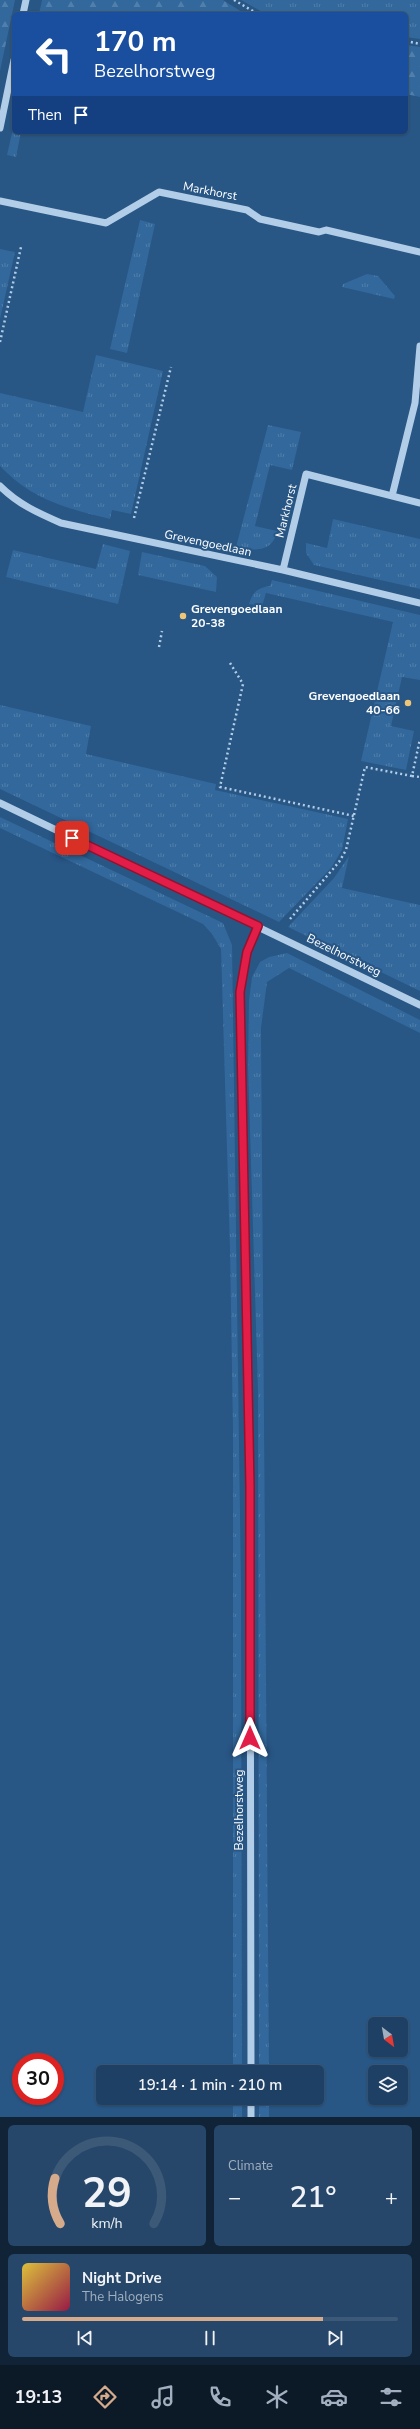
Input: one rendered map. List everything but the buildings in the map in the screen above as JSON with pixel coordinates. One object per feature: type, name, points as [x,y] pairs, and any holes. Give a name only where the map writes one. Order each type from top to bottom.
[{"type":"street","points":[[24,12],[26,0]]},
{"type":"street","points":[[0,128],[12,70]]},
{"type":"street","name":"Markhorst","points":[[0,201],[106,223],[159,192],[247,210],[260,218],[319,232],[326,230],[420,252]]},
{"type":"street","points":[[392,496],[415,404],[420,346]]},
{"type":"street","name":"Markhorst","points":[[283,570],[306,474],[420,503]]},
{"type":"street","name":"Grevengoedlaan","points":[[0,486],[12,498],[33,511],[61,523],[283,570],[420,603]]},
{"type":"street","name":"Bezelhorstweg","points":[[0,804],[258,926],[420,1005]]},
{"type":"street","name":"Bezelhorstweg","points":[[251,2065],[250,1486],[240,992],[247,952],[258,926]]},
{"type":"street","points":[[251,2105],[251,2117]]},
{"type":"path","points":[[234,0],[255,12]]},
{"type":"path","points":[[408,41],[420,44]]},
{"type":"path","points":[[0,342],[21,247]]},
{"type":"path","points":[[129,538],[171,367]]},
{"type":"path","points":[[159,647],[162,631]]},
{"type":"path","points":[[230,663],[243,684],[220,786],[354,816]]},
{"type":"path","points":[[412,776],[420,739]]},
{"type":"path","points":[[276,935],[339,862],[346,850],[364,767],[420,777]]},
{"type":"green space","points":[[0,0],[15,0],[12,12],[0,71]]},
{"type":"green space","points":[[42,0],[223,0],[242,12],[39,12]]},
{"type":"green space","points":[[241,0],[420,0],[420,39],[408,37],[408,12],[262,12]]},
{"type":"green space","points":[[408,45],[420,47],[420,97],[408,94]]},
{"type":"green space","points":[[12,133],[21,134],[16,157],[7,155]]},
{"type":"green space","points":[[140,220],[155,224],[127,353],[110,349]]},
{"type":"green space","points":[[0,249],[15,252],[0,319]]},
{"type":"green space","points":[[367,274],[378,276],[395,296],[394,299],[342,287],[343,284]]},
{"type":"green space","points":[[96,355],[163,371],[131,514],[112,510],[110,519],[79,511],[37,495],[12,478],[0,466],[0,393],[83,412]]},
{"type":"green space","points":[[268,425],[301,432],[292,470],[270,465],[255,526],[277,531],[275,538],[267,547],[261,549],[249,549],[236,547]]},
{"type":"green space","points":[[333,519],[420,539],[420,589],[314,565],[306,553],[306,543],[327,548]]},
{"type":"green space","points":[[103,544],[130,551],[118,604],[6,577],[13,550],[96,569]]},
{"type":"green space","points":[[142,552],[205,566],[217,577],[216,592],[138,575]]},
{"type":"green space","points":[[272,580],[420,615],[420,680],[402,677],[391,726],[414,731],[406,770],[361,761],[393,622],[266,593],[262,606],[249,604],[254,593],[259,589],[270,586]]},
{"type":"green space","points":[[0,705],[91,726],[86,754],[216,784],[215,790],[348,819],[342,850],[331,868],[279,922],[0,789]]},
{"type":"green space","points":[[0,817],[223,923],[232,945],[241,1585],[242,2065],[233,2065],[233,1429],[230,1249],[221,949],[212,934],[203,924],[0,828]]},
{"type":"green space","points":[[349,856],[342,888],[420,905],[420,991],[288,927],[334,878]]},
{"type":"green space","points":[[287,953],[420,1020],[420,1033],[289,968],[267,982],[261,1028],[269,2065],[259,2065],[258,1391],[248,1065],[249,1000],[252,977],[260,962],[269,957]]},
{"type":"green space","points":[[233,2105],[242,2105],[242,2117],[233,2117]]},
{"type":"green space","points":[[259,2105],[269,2105],[269,2117],[259,2117]]},
{"type":"place","name":"Grevengoedlaan 20-38","points":[[183,616]]},
{"type":"place","name":"Grevengoedlaan 40-66","points":[[408,703]]},
{"type":"route","points":[[72,838],[258,926],[247,952],[240,992],[250,1486],[250,1738]]}]
